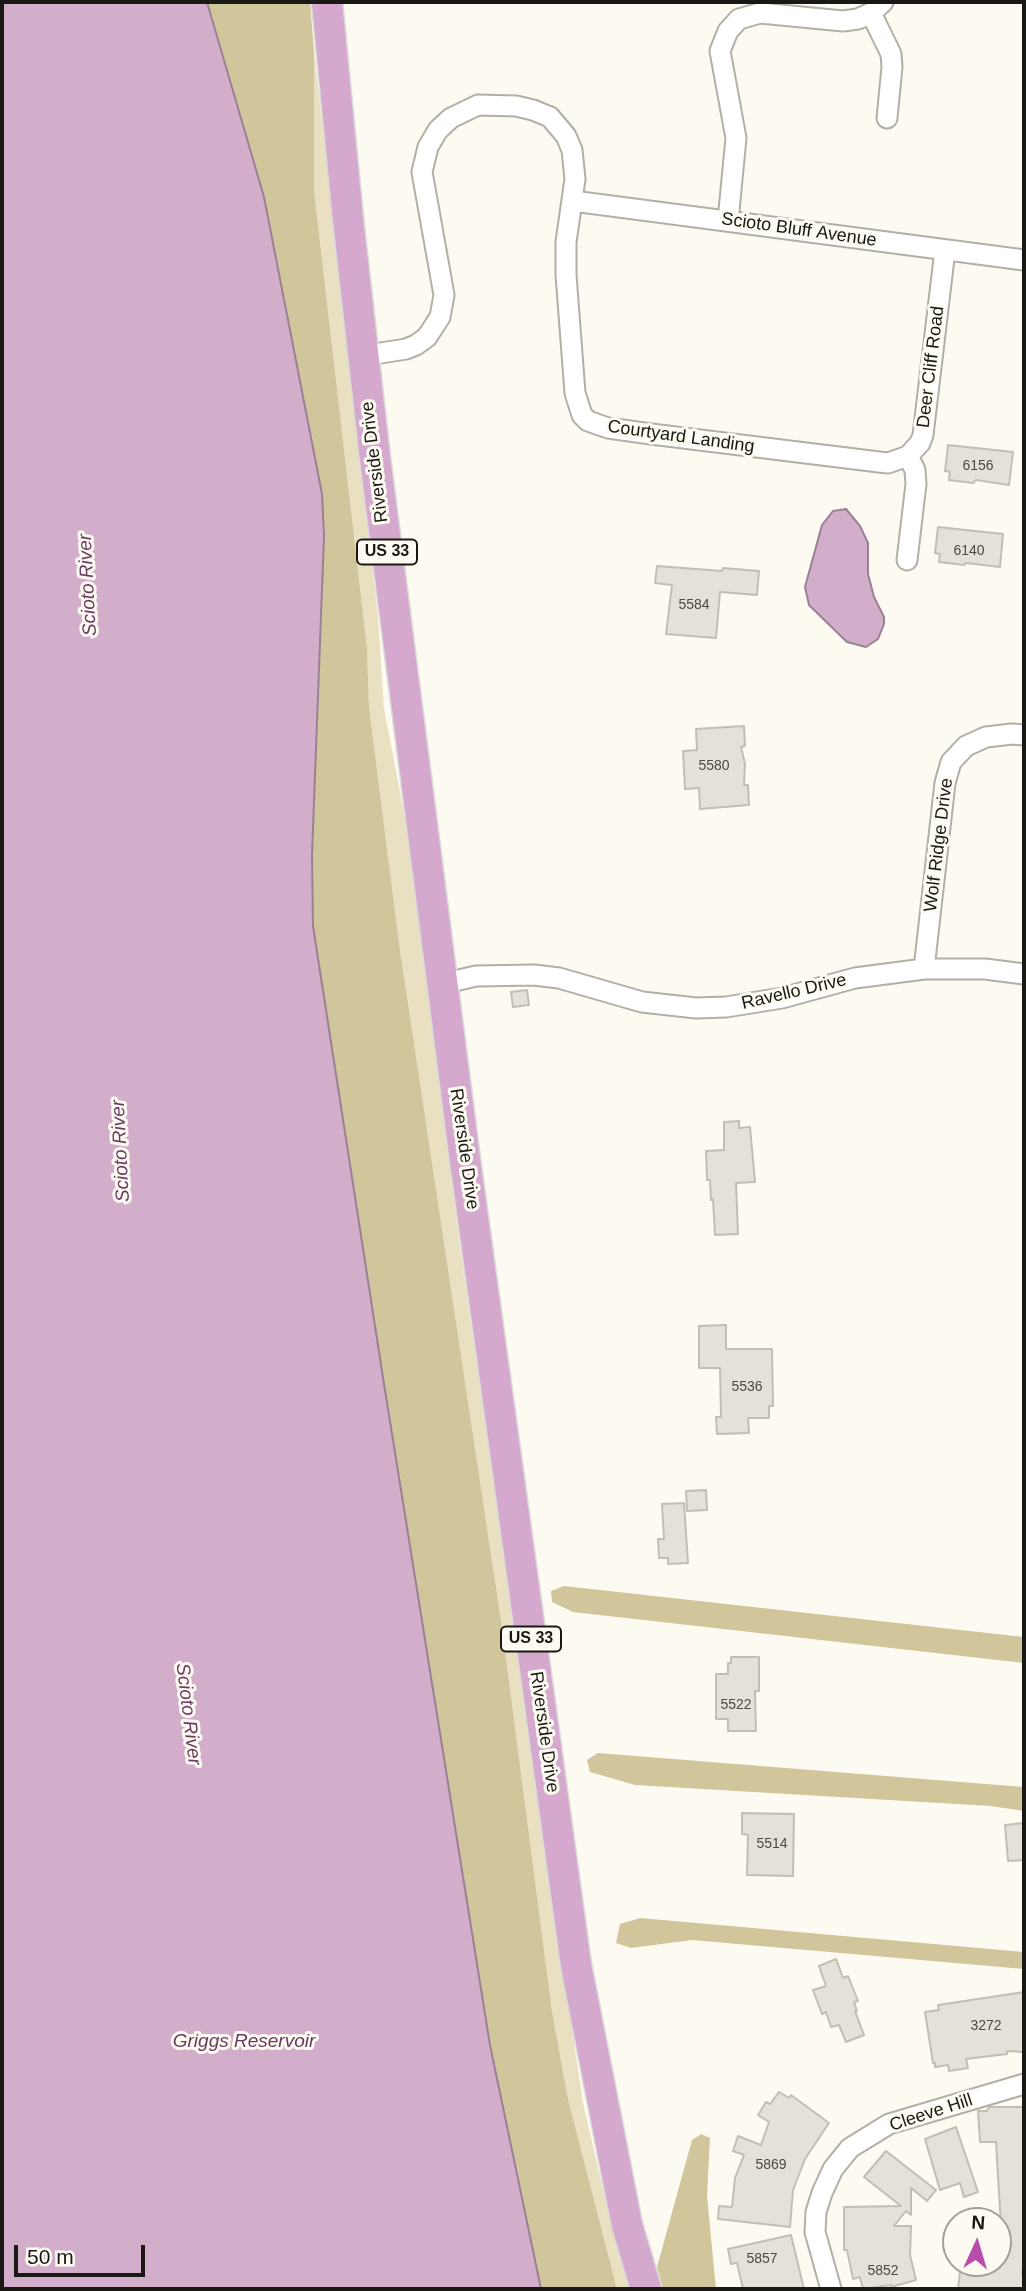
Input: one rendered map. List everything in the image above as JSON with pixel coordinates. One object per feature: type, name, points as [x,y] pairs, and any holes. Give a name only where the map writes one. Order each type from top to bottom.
[{"type":"main road","name":"Riverside Drive","points":[[327,2],[362,356],[442,984],[576,1965],[627,2225],[646,2289]]},
{"type":"street","points":[[729,221],[736,138],[720,51],[727,31],[739,19],[760,13],[844,21],[858,19],[877,7],[891,54],[887,118]]},
{"type":"street","name":"Courtyard Landing","points":[[362,356],[416,345],[427,337],[440,317],[444,295],[422,172],[428,147],[438,130],[452,118],[478,105],[497,104],[533,110],[550,117],[566,136],[575,163],[573,201],[566,242],[568,313],[575,393],[582,415],[589,421],[608,428],[651,434],[888,463],[908,456]]},
{"type":"street","name":"Scioto Bluff Avenue","points":[[573,201],[1024,260]]},
{"type":"street","name":"Deer Cliff Road","points":[[908,456],[920,443],[923,435],[945,250]]},
{"type":"street","points":[[907,560],[916,484],[915,470],[908,456]]},
{"type":"street","name":"Wolf Ridge Drive","points":[[924,969],[945,783],[951,762],[966,746],[986,737],[1024,735]]},
{"type":"street","name":"Ravello Drive","points":[[442,984],[476,976],[514,973],[559,978],[642,1002],[685,1007],[726,1007],[782,998],[855,978],[924,969],[1024,974]]},
{"type":"street","name":"Cleeve Hill","points":[[831,2289],[815,2232],[816,2212],[833,2169],[850,2148],[890,2124],[1024,2084]]},
{"type":"shaded area","points":[[207,2],[310,2],[314,51],[314,190],[367,648],[369,707],[400,950],[502,1627],[552,2011],[568,2099],[617,2289],[541,2289],[490,2045],[313,926],[312,855],[324,536],[322,494],[264,197]]},
{"type":"shaded area","points":[[314,51],[378,617],[384,709],[407,828],[458,1233],[583,2103],[604,2193],[631,2289],[617,2289],[568,2099],[552,2011],[502,1627],[400,950],[369,707],[367,648],[314,190]]},
{"type":"shaded area","points":[[564,1586],[1024,1637],[1024,1663],[573,1612],[552,1602],[551,1591]]},
{"type":"shaded area","points":[[598,1753],[1024,1787],[1024,1811],[991,1806],[635,1785],[590,1772],[587,1760]]},
{"type":"shaded area","points":[[640,1918],[1024,1952],[1024,1969],[692,1940],[631,1948],[616,1943],[620,1924]]},
{"type":"shaded area","points":[[701,2134],[710,2138],[707,2196],[716,2289],[663,2289],[657,2267],[692,2140]]},
{"type":"water","name":"Griggs Reservoir","points":[[2,2],[207,2],[264,197],[322,494],[324,536],[312,855],[313,926],[490,2045],[541,2289],[2,2289]]},
{"type":"water","points":[[846,509],[860,526],[868,543],[868,574],[874,597],[884,617],[878,639],[866,647],[847,642],[809,605],[805,587],[822,525],[833,511]]},
{"type":"building","points":[[948,445],[1013,452],[1009,485],[976,480],[973,483],[949,480],[950,472],[945,471]]},
{"type":"building","points":[[938,527],[1003,534],[1000,567],[939,562],[940,554],[935,553]]},
{"type":"building","points":[[657,566],[759,571],[757,595],[720,592],[716,638],[666,634],[672,585],[655,583]]},
{"type":"building","points":[[744,726],[745,746],[741,747],[745,764],[744,785],[748,785],[749,805],[700,809],[699,788],[685,789],[683,751],[697,750],[696,729]]},
{"type":"building","points":[[527,990],[529,1005],[513,1007],[511,992]]},
{"type":"building","points":[[739,1121],[739,1128],[750,1127],[755,1182],[736,1183],[738,1234],[715,1235],[706,1151],[724,1150],[724,1122]]},
{"type":"building","points":[[726,1325],[726,1349],[772,1349],[773,1406],[769,1406],[769,1418],[748,1418],[749,1433],[717,1434],[716,1417],[721,1417],[720,1368],[699,1368],[699,1326]]},
{"type":"building","points":[[706,1490],[707,1510],[687,1511],[686,1491]]},
{"type":"building","points":[[684,1503],[688,1563],[668,1564],[668,1558],[659,1558],[658,1539],[664,1539],[662,1504]]},
{"type":"building","points":[[731,1657],[759,1657],[759,1691],[755,1691],[756,1731],[728,1731],[728,1719],[716,1719],[716,1674],[728,1674]]},
{"type":"building","points":[[742,1813],[794,1814],[793,1876],[747,1875],[748,1835],[742,1834]]},
{"type":"building","points":[[1024,1823],[1024,1860],[1008,1861],[1005,1825]]},
{"type":"building","points":[[836,1959],[843,1978],[848,1976],[858,2001],[854,2002],[855,2011],[864,2035],[846,2042],[839,2025],[831,2027],[826,2012],[822,2014],[813,1990],[826,1986],[819,1966]]},
{"type":"building","points":[[1024,1992],[1024,2052],[1007,2051],[1007,2054],[966,2059],[968,2068],[949,2071],[948,2065],[935,2067],[925,2012],[939,2010],[938,2005]]},
{"type":"building","points":[[779,2092],[789,2098],[791,2095],[829,2123],[805,2159],[793,2190],[790,2227],[718,2219],[719,2206],[732,2207],[735,2178],[744,2155],[733,2151],[738,2136],[761,2145],[769,2122],[758,2115],[766,2102],[770,2104]]},
{"type":"building","points":[[989,2107],[1024,2107],[1024,2289],[958,2289],[959,2277],[1012,2277],[1012,2207],[1000,2207],[996,2142],[980,2142],[978,2111],[987,2111]]},
{"type":"building","points":[[956,2127],[978,2192],[964,2197],[960,2183],[940,2190],[925,2139]]},
{"type":"building","points":[[886,2151],[936,2190],[927,2201],[911,2188],[911,2215],[906,2211],[894,2226],[911,2226],[910,2255],[916,2280],[891,2287],[863,2289],[860,2277],[853,2279],[847,2250],[844,2250],[844,2207],[901,2206],[864,2177]]},
{"type":"building","points":[[791,2235],[804,2289],[743,2289],[737,2263],[731,2264],[728,2249]]},
{"type":"water label","name":"Scioto River","points":[[88,585]]},
{"type":"water label","name":"Scioto River","points":[[121,1151]]},
{"type":"water label","name":"Scioto River","points":[[188,1714]]}]
